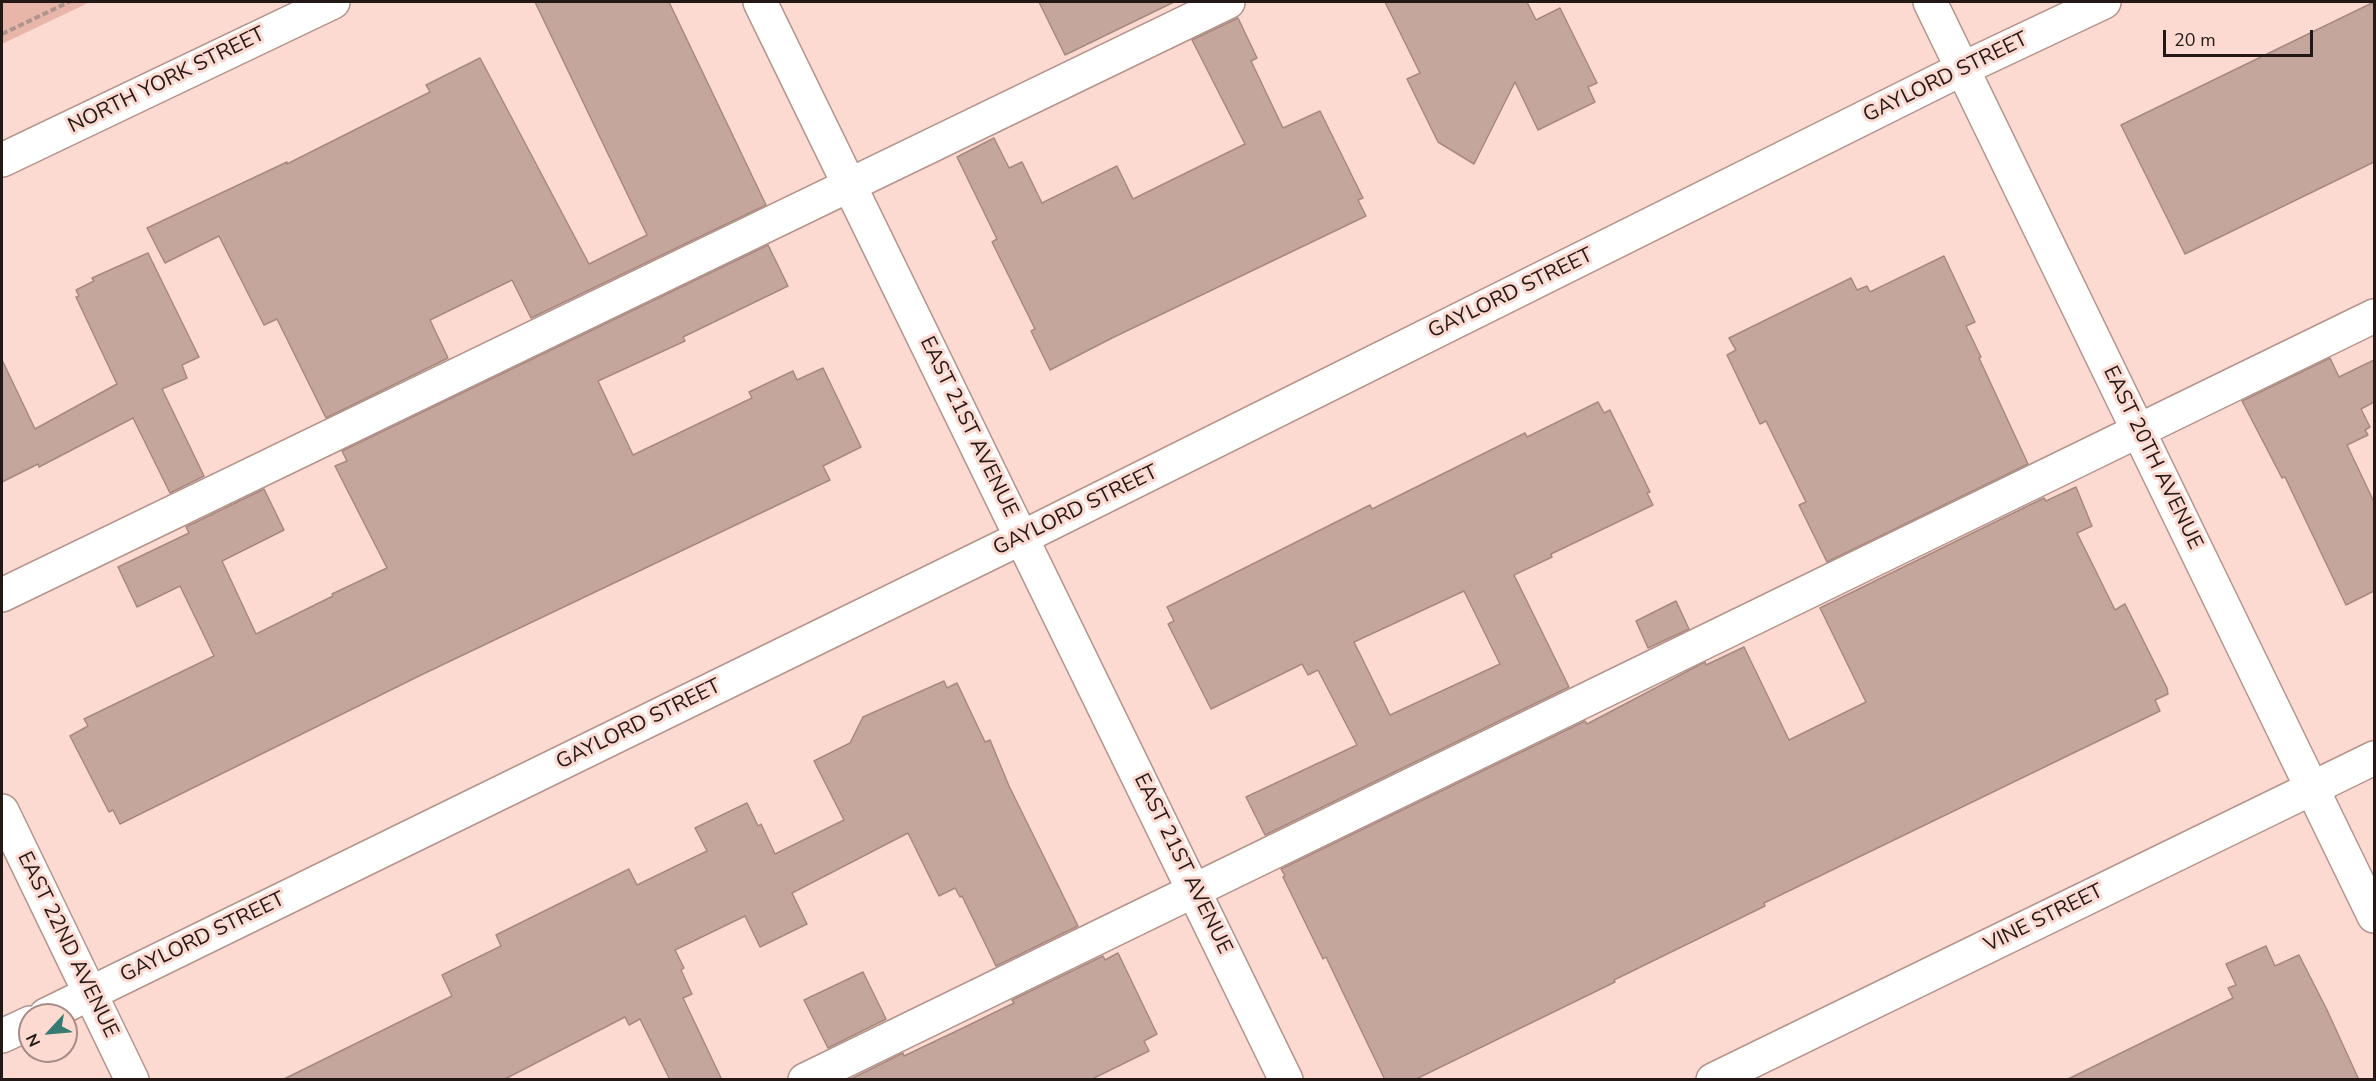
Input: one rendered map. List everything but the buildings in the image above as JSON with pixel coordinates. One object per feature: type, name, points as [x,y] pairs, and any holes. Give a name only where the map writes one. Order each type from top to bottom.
[{"type":"street","name":"NORTH YORK STREET","points":[[2,160],[333,2]]},
{"type":"street","name":"EAST 21ST AVENUE","points":[[760,2],[1286,1080]]},
{"type":"street","points":[[2,595],[1228,2]]},
{"type":"street","name":"EAST 20TH AVENUE","points":[[1930,2],[2374,916]]},
{"type":"street","name":"GAYLORD STREET","points":[[70,1003],[1021,538],[1962,69],[2103,2]]},
{"type":"street","points":[[805,1080],[2374,316]]},
{"type":"street","name":"VINE STREET","points":[[1713,1080],[2374,758]]},
{"type":"street","name":"EAST 22ND AVENUE","points":[[2,811],[132,1080]]},
{"type":"street","points":[[2,1036],[18,1029]]},
{"type":"path","points":[[2,34],[69,2]]},
{"type":"shaded area","points":[[2,2],[90,2],[2,44]]}]
